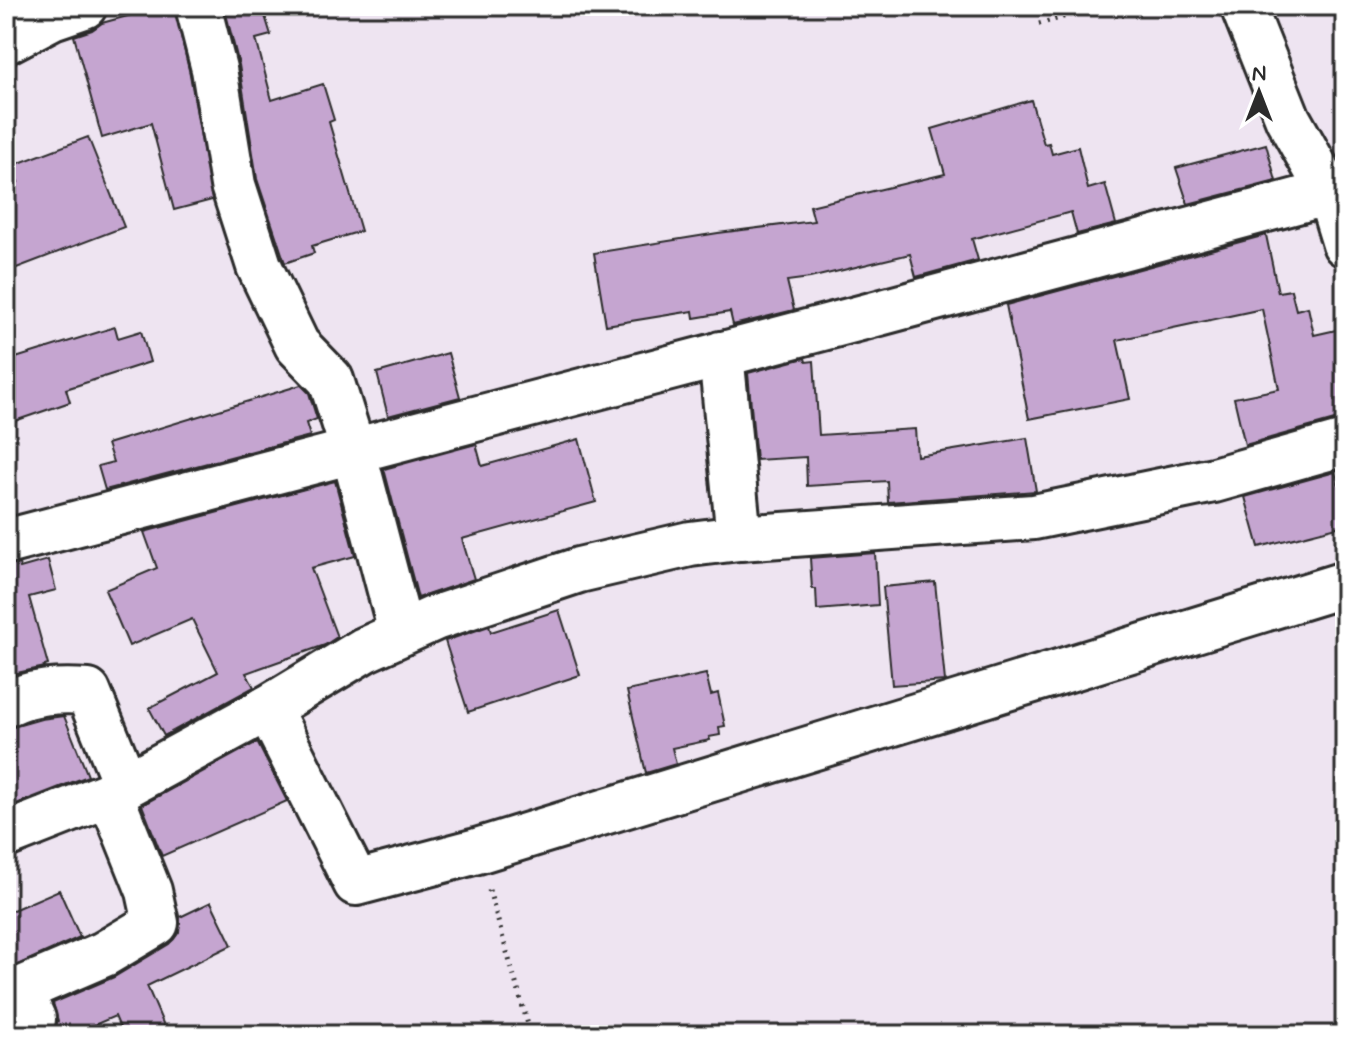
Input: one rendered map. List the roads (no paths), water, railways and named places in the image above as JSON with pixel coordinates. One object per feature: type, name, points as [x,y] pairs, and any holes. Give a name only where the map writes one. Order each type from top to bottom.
[{"type":"street","points":[[6,41],[52,17],[84,6]]},
{"type":"street","points":[[198,6],[214,69],[233,185],[259,266],[297,345],[331,380],[353,450],[401,632]]},
{"type":"street","points":[[1243,6],[1288,119],[1337,190],[1345,244]]},
{"type":"street","points":[[6,542],[1337,190]]},
{"type":"street","points":[[721,354],[739,538]]},
{"type":"street","points":[[6,835],[118,790],[401,632],[579,570],[690,544],[739,538],[1034,517],[1214,480],[1345,443]]},
{"type":"street","points":[[268,708],[356,883],[477,851],[1345,584]]},
{"type":"street","points":[[6,704],[59,690],[88,692],[156,923],[104,954],[20,990],[33,1019],[6,1031]]}]
